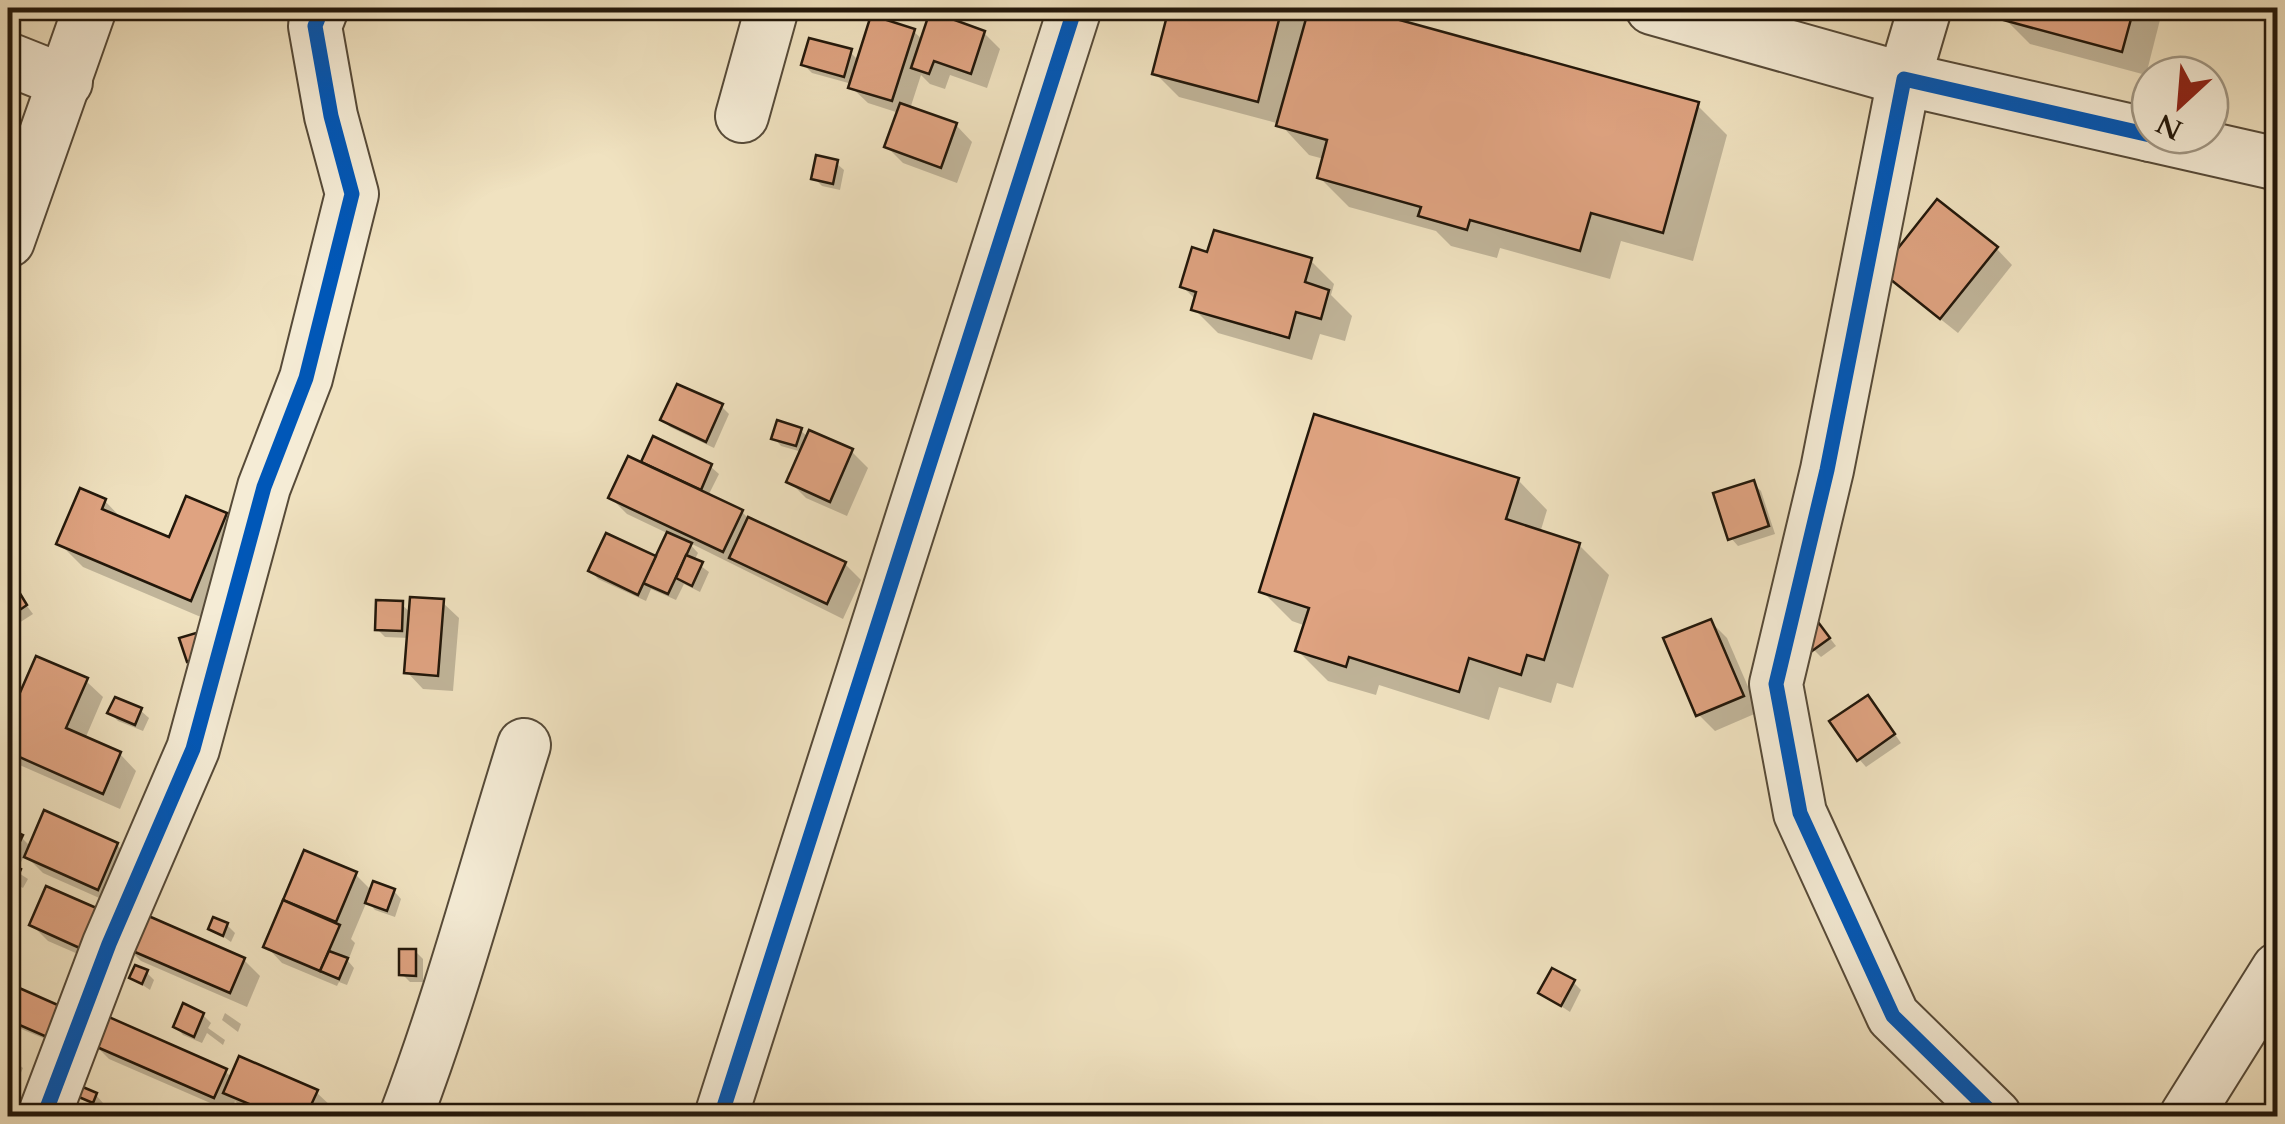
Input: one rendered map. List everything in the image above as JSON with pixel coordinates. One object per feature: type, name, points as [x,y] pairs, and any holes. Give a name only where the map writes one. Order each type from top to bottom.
[{"type":"street","points":[[8,241],[90,8]]},
{"type":"street","points":[[44,1116],[108,944],[194,749],[264,487],[306,378],[348,212],[352,194],[331,116],[315,26],[322,8]]},
{"type":"street","points":[[742,116],[772,8]]},
{"type":"street","points":[[720,1116],[1075,8]]},
{"type":"street","points":[[1652,8],[1904,79],[2130,130]]},
{"type":"street","points":[[1925,8],[1904,79],[1827,470],[1776,684],[1800,814],[1893,1016],[1995,1116]]},
{"type":"street","points":[[8,59],[66,82]]},
{"type":"street","points":[[2230,153],[2278,164]]},
{"type":"street","points":[[406,1116],[442,1022],[524,745]]},
{"type":"street","points":[[2186,1116],[2278,970]]},
{"type":"building","points":[[1169,8],[1282,8],[1258,102],[1152,74]]},
{"type":"building","points":[[1309,8],[1356,8],[1699,102],[1663,233],[1591,213],[1580,251],[1470,220],[1467,230],[1418,216],[1421,207],[1317,178],[1327,140],[1276,126]]},
{"type":"building","points":[[2007,8],[2134,8],[2122,52],[2003,20]]},
{"type":"building","points":[[930,11],[985,31],[971,74],[934,61],[929,74],[911,68]]},
{"type":"building","points":[[871,15],[915,29],[892,101],[848,88]]},
{"type":"building","points":[[809,38],[852,49],[844,77],[801,65]]},
{"type":"building","points":[[900,103],[957,123],[941,168],[884,147]]},
{"type":"building","points":[[816,155],[838,160],[833,184],[811,179]]},
{"type":"building","points":[[1937,199],[1998,247],[1940,319],[1880,271]]},
{"type":"building","points":[[1214,230],[1312,258],[1305,282],[1329,290],[1321,319],[1296,312],[1289,338],[1191,310],[1196,292],[1180,287],[1192,247],[1207,252]]},
{"type":"building","points":[[677,384],[723,404],[706,442],[660,420]]},
{"type":"building","points":[[1314,414],[1519,478],[1506,519],[1580,543],[1544,660],[1527,655],[1521,675],[1469,658],[1459,692],[1349,657],[1346,667],[1295,651],[1309,608],[1259,592]]},
{"type":"building","points":[[777,420],[802,428],[796,446],[771,439]]},
{"type":"building","points":[[809,430],[853,449],[830,502],[786,482]]},
{"type":"building","points":[[653,436],[712,464],[701,490],[641,462]]},
{"type":"building","points":[[628,456],[743,510],[723,552],[608,498]]},
{"type":"building","points":[[1754,480],[1769,526],[1728,540],[1713,493]]},
{"type":"building","points":[[80,488],[106,499],[102,509],[169,537],[186,496],[227,513],[191,601],[56,544]]},
{"type":"building","points":[[748,517],[846,562],[827,604],[729,558]]},
{"type":"building","points":[[667,532],[692,543],[668,594],[643,583]]},
{"type":"building","points":[[606,533],[656,556],[638,595],[588,571]]},
{"type":"building","points":[[686,555],[703,562],[692,586],[676,578]]},
{"type":"building","points":[[16,587],[27,605],[8,618],[8,593]]},
{"type":"building","points":[[410,597],[444,599],[438,676],[404,673]]},
{"type":"building","points":[[376,600],[403,601],[402,631],[375,630]]},
{"type":"building","points":[[1815,618],[1830,638],[1812,651],[1797,631]]},
{"type":"building","points":[[1711,619],[1744,696],[1696,716],[1663,638]]},
{"type":"building","points":[[196,633],[203,657],[187,662],[179,638]]},
{"type":"building","points":[[36,656],[88,678],[66,728],[121,752],[103,794],[8,752],[8,720]]},
{"type":"building","points":[[1868,695],[1895,734],[1857,761],[1829,721]]},
{"type":"building","points":[[115,697],[142,708],[135,725],[107,713]]},
{"type":"building","points":[[44,810],[118,843],[98,890],[24,857]]},
{"type":"building","points":[[8,828],[23,835],[13,856],[8,853]]},
{"type":"building","points":[[304,850],[357,872],[336,922],[283,900]]},
{"type":"building","points":[[8,863],[21,869],[15,882],[8,879]]},
{"type":"building","points":[[373,881],[395,889],[387,911],[365,903]]},
{"type":"building","points":[[46,886],[101,910],[84,950],[29,925]]},
{"type":"building","points":[[283,900],[340,925],[320,971],[263,947]]},
{"type":"building","points":[[137,911],[245,958],[230,993],[121,946]]},
{"type":"building","points":[[213,917],[228,923],[223,936],[208,929]]},
{"type":"building","points":[[399,949],[416,949],[416,976],[399,975]]},
{"type":"building","points":[[329,951],[348,958],[339,979],[320,971]]},
{"type":"building","points":[[135,965],[148,970],[142,984],[129,978]]},
{"type":"building","points":[[1552,968],[1575,980],[1561,1006],[1538,993]]},
{"type":"building","points":[[17,987],[60,1006],[47,1037],[8,1020]]},
{"type":"building","points":[[183,1003],[204,1013],[194,1037],[173,1027]]},
{"type":"building","points":[[102,1014],[227,1069],[214,1098],[90,1044]]},
{"type":"building","points":[[239,1056],[318,1090],[306,1116],[278,1116],[223,1093]]},
{"type":"building","points":[[78,1085],[97,1093],[93,1103],[74,1095]]},
{"type":"building","points":[[72,1103],[101,1116],[66,1116]]},
{"type":"cycle path","points":[[44,1116],[109,944],[193,749],[264,487],[306,378],[352,194],[331,116],[315,26],[322,8]]},
{"type":"cycle path","points":[[721,1116],[1075,8]]},
{"type":"cycle path","points":[[1995,1116],[1893,1016],[1800,813],[1776,684],[1827,470],[1904,79],[2130,130]]}]
